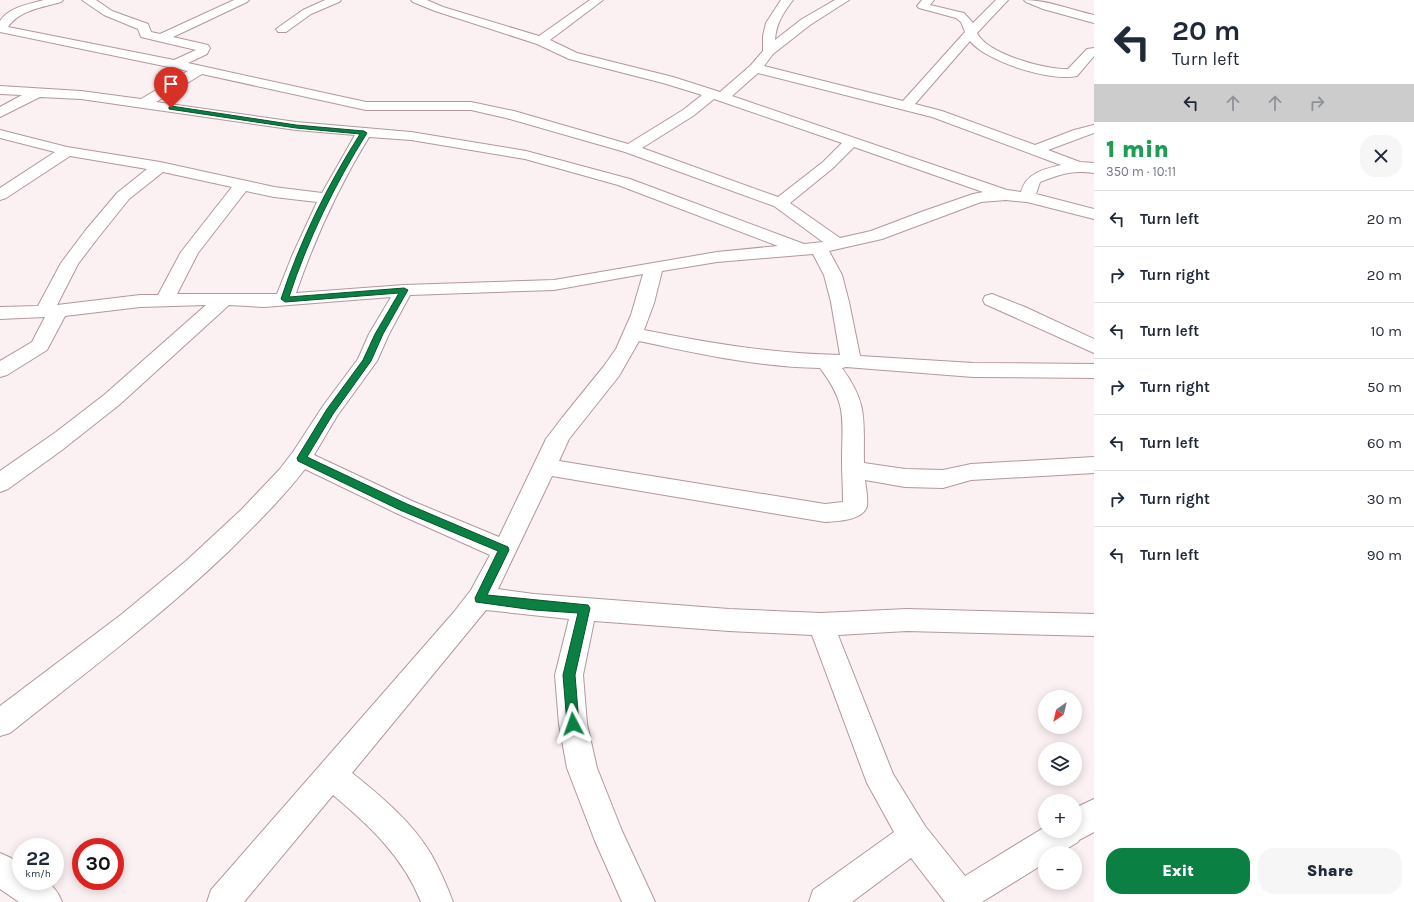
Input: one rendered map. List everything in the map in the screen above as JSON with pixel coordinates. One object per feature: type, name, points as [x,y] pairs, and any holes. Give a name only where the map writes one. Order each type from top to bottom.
[{"type":"street","points":[[53,0],[15,14],[7,20],[2,27],[5,30],[175,64],[366,106],[471,106],[516,116],[630,149],[780,203],[820,247],[832,275],[840,302],[851,362]]},
{"type":"street","points":[[88,0],[108,13],[144,27],[145,34],[204,48],[203,51],[175,64]]},
{"type":"street","points":[[161,38],[243,0]]},
{"type":"street","points":[[282,29],[307,12],[335,0]]},
{"type":"street","points":[[416,0],[439,9],[541,41],[572,56],[668,80],[717,95],[1016,196],[1056,203],[1094,214]]},
{"type":"street","points":[[541,41],[597,0]]},
{"type":"street","points":[[769,51],[768,36],[773,19],[788,0]]},
{"type":"street","points":[[630,149],[717,95],[756,68],[769,51],[800,26],[843,0]]},
{"type":"street","points":[[928,0],[923,6],[960,16],[965,19],[975,41],[986,49],[1040,70],[1062,74],[1072,73],[1087,55],[1094,52]]},
{"type":"street","points":[[906,106],[971,32],[1002,0]]},
{"type":"street","points":[[1025,0],[1041,0]]},
{"type":"street","points":[[1030,0],[1094,19]]},
{"type":"street","points":[[756,68],[906,106],[965,124],[1078,166],[1094,168]]},
{"type":"street","points":[[143,104],[199,70]]},
{"type":"street","points":[[0,90],[81,96],[296,126],[411,136],[526,155],[624,182],[820,247]]},
{"type":"street","points":[[0,113],[38,92]]},
{"type":"street","points":[[1036,150],[1079,133],[1094,129]]},
{"type":"street","points":[[285,299],[296,266],[327,198],[342,168],[364,133]]},
{"type":"street","points":[[0,134],[67,151],[160,167],[274,192],[327,198]]},
{"type":"street","points":[[780,203],[828,165],[852,141]]},
{"type":"street","points":[[0,195],[67,151]]},
{"type":"street","points":[[0,313],[52,311],[140,301],[224,299],[264,301],[404,290],[554,286],[717,257],[820,247],[876,235],[927,214],[979,197],[1016,196],[1030,186],[1035,179],[1052,172],[1078,166]]},
{"type":"street","points":[[0,370],[40,346],[70,263],[123,196],[160,167]]},
{"type":"street","points":[[164,300],[190,252],[243,184]]},
{"type":"street","points":[[223,902],[464,620],[480,598],[545,467],[554,445],[568,425],[607,377],[634,334],[642,313],[654,267]]},
{"type":"street","points":[[0,723],[131,622],[195,568],[249,517],[287,476],[301,458],[330,412],[367,361],[379,334],[404,290]]},
{"type":"street","points":[[0,483],[72,431],[117,395],[224,299]]},
{"type":"street","points":[[992,300],[1033,316],[1072,338],[1094,347]]},
{"type":"street","points":[[634,334],[707,349],[746,355],[826,362],[851,362],[973,370],[1094,371]]},
{"type":"street","points":[[545,467],[825,513],[851,509],[855,506],[855,485],[853,470],[853,422],[851,404],[841,382],[826,362]]},
{"type":"street","points":[[301,458],[404,507],[504,550]]},
{"type":"street","points":[[853,470],[905,478],[943,479],[970,472],[1094,465]]},
{"type":"street","points":[[480,598],[534,605],[729,620],[821,624],[907,620],[1094,625]]},
{"type":"street","points":[[584,608],[569,675],[573,724],[582,768],[611,841],[639,902]]},
{"type":"street","points":[[821,624],[882,783],[914,837],[962,899],[1056,838]]},
{"type":"street","points":[[332,776],[386,821],[406,843],[421,865],[437,902]]},
{"type":"street","points":[[1082,822],[1094,814]]},
{"type":"street","points":[[825,902],[914,837]]},
{"type":"street","points":[[0,869],[46,902]]},
{"type":"route","points":[[171,108],[296,126],[364,133],[342,168],[321,210],[296,266],[285,299],[404,290],[379,334],[367,361],[330,412],[301,458],[404,507],[504,550],[480,598],[534,605],[584,608],[569,675],[573,724]]}]
